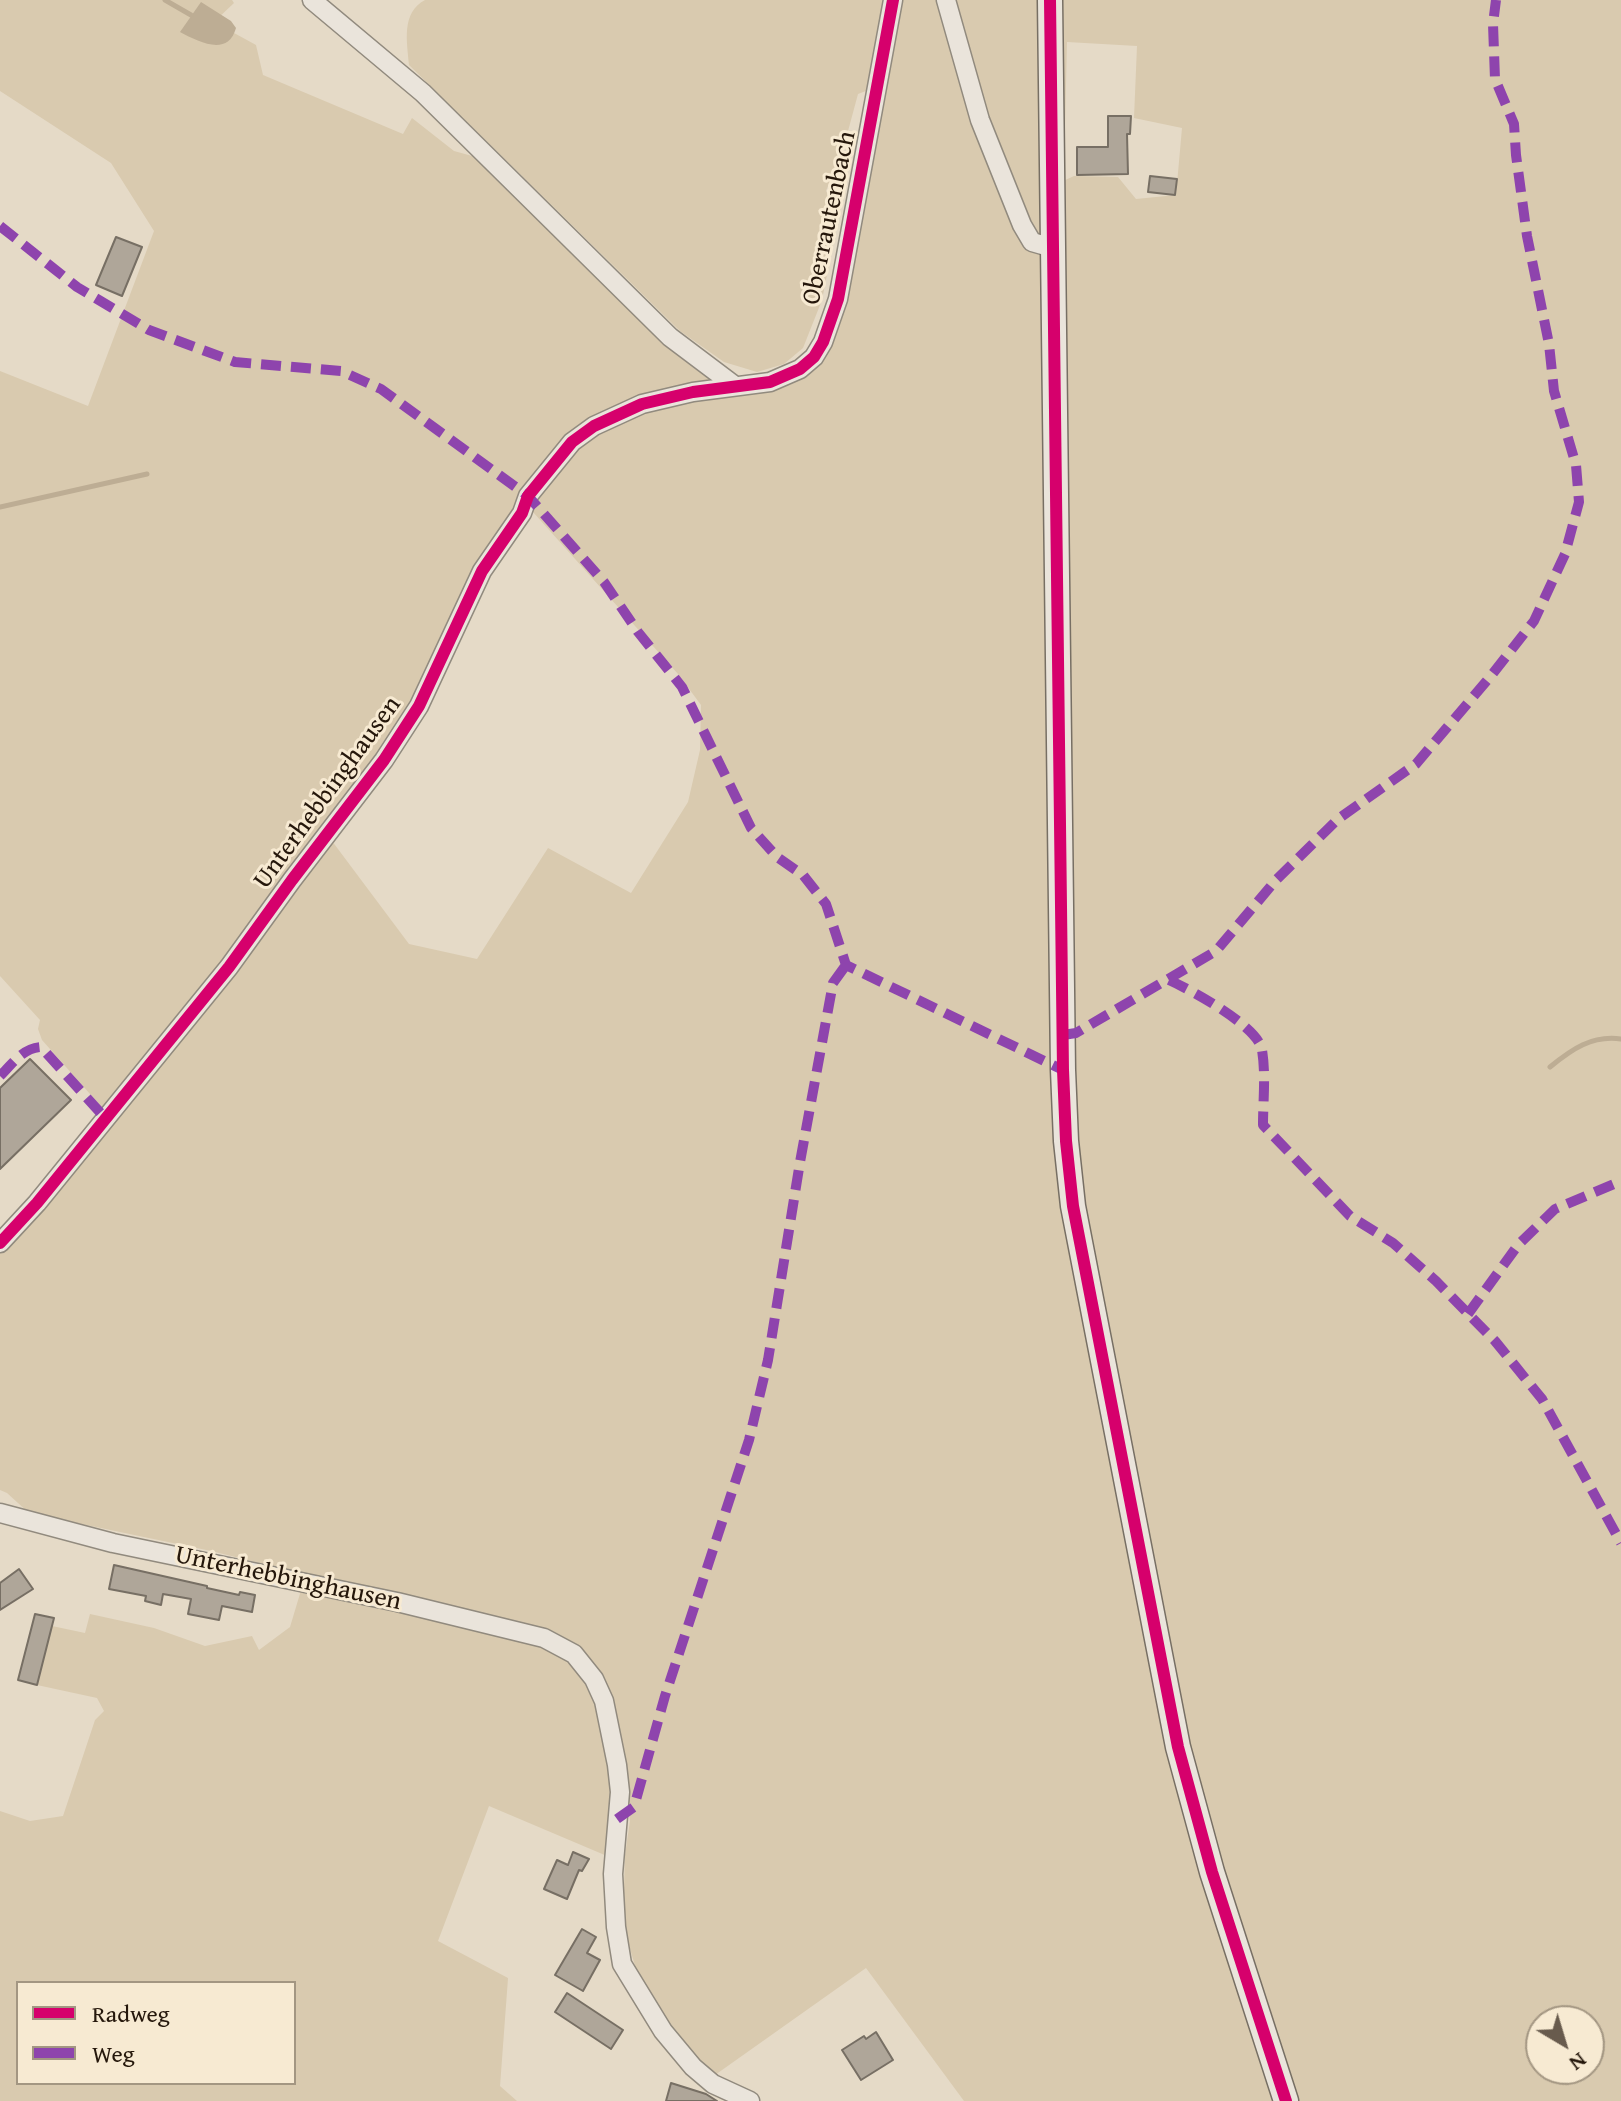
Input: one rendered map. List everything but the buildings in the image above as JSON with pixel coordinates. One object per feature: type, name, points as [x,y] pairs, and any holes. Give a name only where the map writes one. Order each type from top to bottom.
[{"type":"main road","points":[[1050,0],[1063,1070],[1068,1173],[1182,1763],[1212,1872],[1286,2101]]},
{"type":"street","points":[[312,0],[423,93],[670,337],[735,386]]},
{"type":"street","name":"Oberrautenbach","points":[[735,386],[770,382],[800,369],[814,357],[823,342],[843,275],[893,0]]},
{"type":"street","points":[[946,0],[976,109],[1022,225],[1032,242],[1053,248]]},
{"type":"street","name":"Unterhebbinghausen","points":[[0,1243],[47,1191],[229,967],[384,760],[419,706],[482,571],[522,513],[528,496],[572,442],[594,426],[642,404],[675,395],[735,386]]},
{"type":"street","name":"Unterhebbinghausen","points":[[0,1513],[113,1543],[397,1602],[544,1638],[574,1654],[594,1679],[604,1701],[617,1765],[620,1792],[613,1874],[622,1964],[663,2031],[693,2067],[713,2084],[750,2101]]},
{"type":"shaded area","points":[[0,0],[232,0],[234,3],[214,22],[256,45],[263,75],[403,134],[412,118],[454,151],[483,159],[713,381],[625,416],[729,394],[751,395],[783,385],[832,340],[900,0],[940,0],[1035,252],[1061,182],[1074,176],[1118,177],[1136,199],[1176,195],[1182,128],[1134,118],[1137,46],[1067,42],[1065,128],[1060,133],[1059,0],[1621,0],[1621,2101],[964,2101],[866,1968],[715,2075],[678,2042],[641,1986],[623,1925],[625,1855],[630,1821],[622,1743],[615,1711],[575,1645],[211,1551],[29,1513],[0,1490],[0,1253],[31,1219],[262,916],[106,1112],[42,1040],[38,1029],[40,1020],[0,976],[0,371],[88,406],[154,231],[111,163],[0,91]],"holes":[[[533,512],[678,674],[701,705],[700,750],[688,802],[631,893],[548,848],[477,959],[409,944],[329,837],[426,704],[485,574]]]},
{"type":"shaded area","points":[[425,0],[887,0],[871,89],[858,94],[844,146],[826,191],[839,214],[822,300],[803,348],[784,364],[757,372],[724,362],[680,331],[409,65],[407,28],[412,12]]},
{"type":"shaded area","points":[[951,0],[1043,0],[1044,230],[1041,234],[1036,234],[994,145]]},
{"type":"shaded area","points":[[201,2],[231,21],[236,28],[227,42],[212,45],[180,32]]},
{"type":"shaded area","points":[[302,1587],[562,1651],[594,1694],[613,1788],[607,1856],[489,1806],[438,1941],[508,1978],[500,2086],[517,2101],[0,2101],[0,1811],[30,1821],[63,1816],[95,1720],[104,1711],[97,1698],[37,1685],[52,1626],[85,1633],[90,1614],[154,1628],[205,1646],[252,1636],[259,1650],[290,1627]]},
{"type":"waterway","points":[[165,0],[191,15]]},
{"type":"waterway","points":[[0,507],[147,474]]},
{"type":"waterway","points":[[1550,1067],[1566,1054],[1592,1041],[1621,1039]]},
{"type":"marked path","points":[[1063,1035],[1076,1033],[1216,951],[1276,880],[1338,819],[1416,764],[1534,621],[1565,554],[1579,502],[1576,465],[1554,391],[1549,344],[1527,236],[1514,124],[1495,79],[1493,24],[1496,0]]},
{"type":"marked path","points":[[0,226],[77,287],[149,330],[235,362],[341,371],[381,389],[528,496],[604,582],[638,632],[682,687],[751,828],[777,857],[803,875],[826,904],[846,965],[1063,1070]]},
{"type":"marked path","points":[[617,1819],[634,1807],[665,1696],[749,1440],[768,1360],[833,983],[846,965]]},
{"type":"marked path","points":[[1169,980],[1237,1020],[1258,1041],[1264,1068],[1263,1125],[1350,1216],[1393,1243],[1495,1341],[1542,1399],[1621,1543]]},
{"type":"marked path","points":[[0,1076],[23,1053],[41,1047],[106,1119]]},
{"type":"marked path","points":[[1468,1314],[1518,1245],[1555,1209],[1621,1181]]},
{"type":"cycle path","points":[[0,1243],[37,1203],[229,967],[384,760],[419,706],[482,571],[522,513],[528,496],[572,442],[594,426],[642,404],[693,392],[770,382],[800,369],[814,357],[823,342],[838,299],[893,0]]},
{"type":"cycle path","points":[[1050,0],[1063,1070],[1073,1206],[1178,1747],[1212,1872],[1286,2101]]}]
